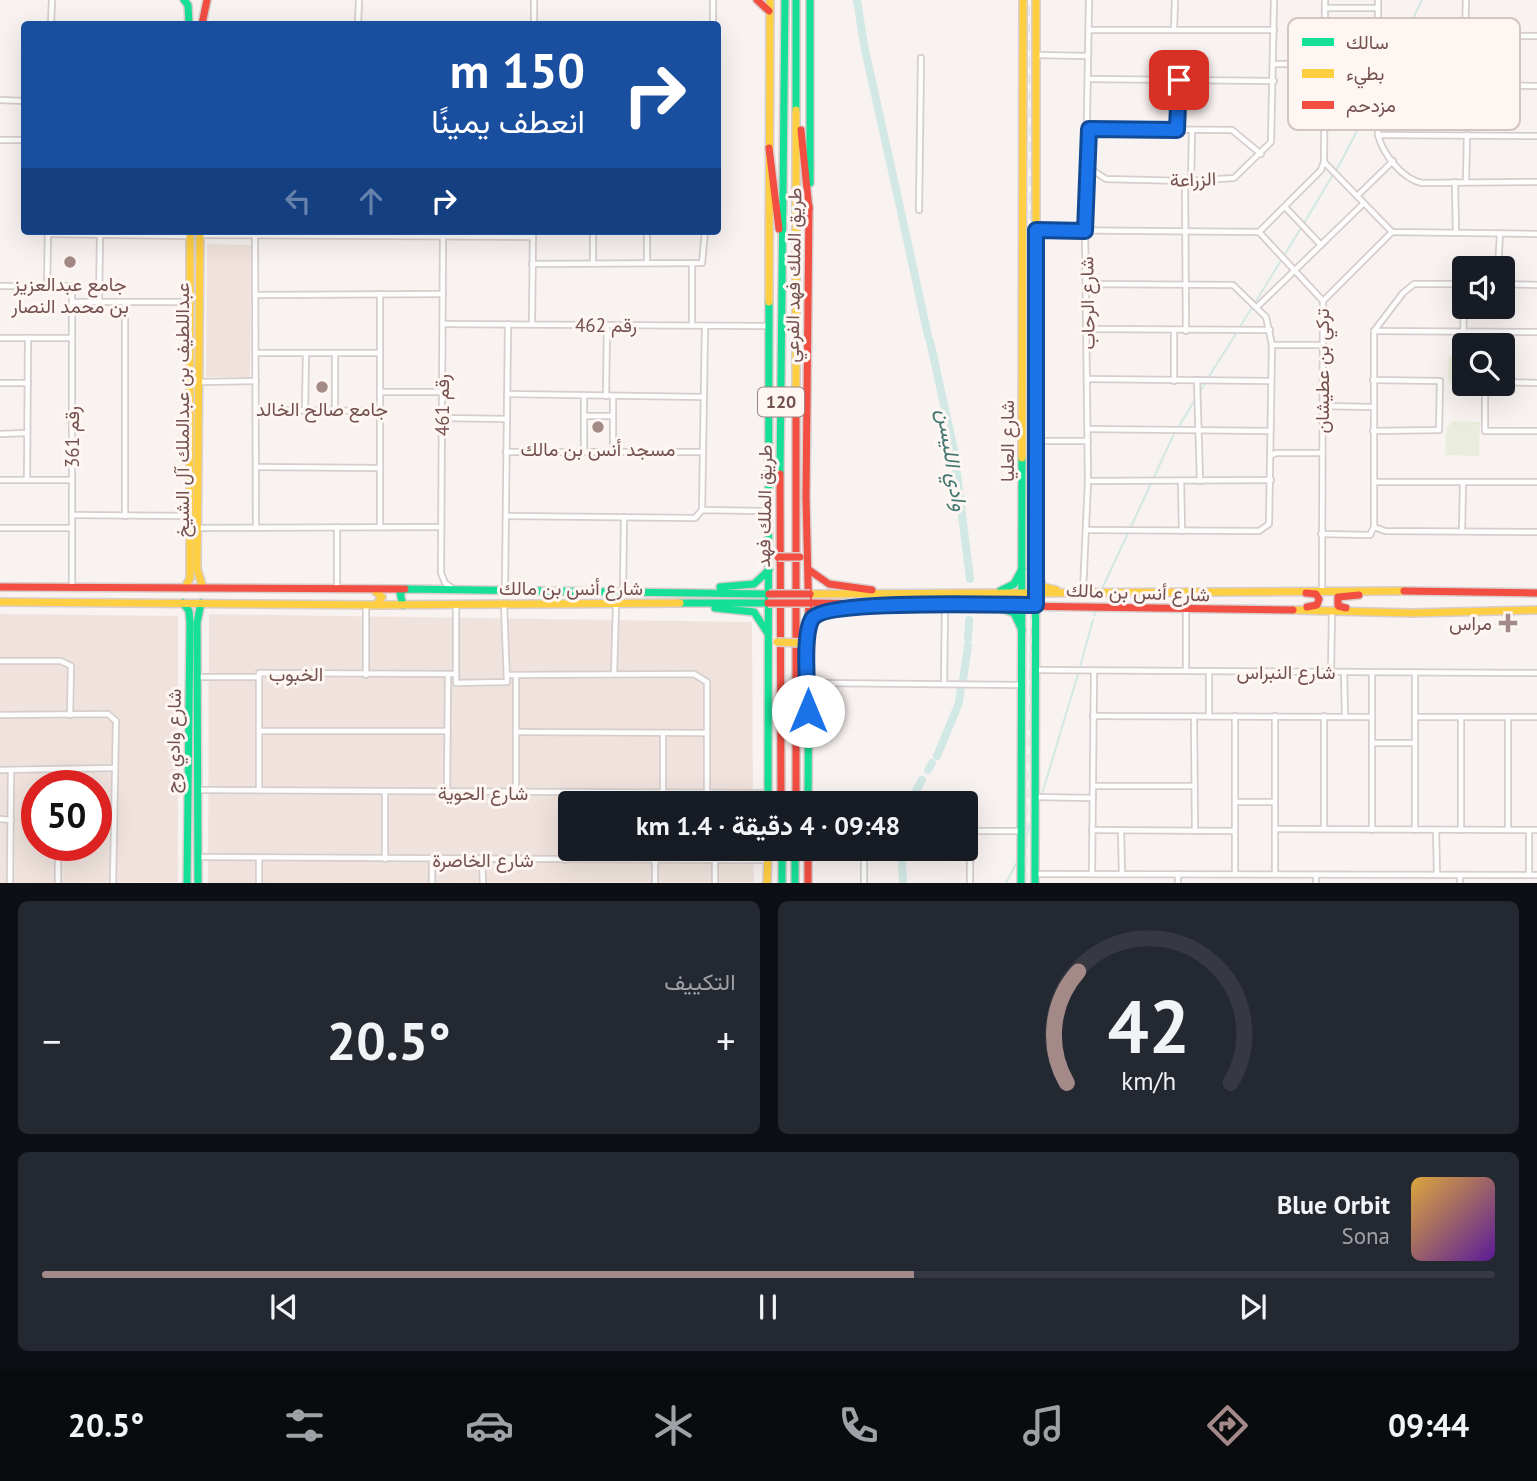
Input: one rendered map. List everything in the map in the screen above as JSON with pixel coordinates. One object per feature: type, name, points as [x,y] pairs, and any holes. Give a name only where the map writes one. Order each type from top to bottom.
[{"type":"main road","points":[[184,0],[189,20]]},
{"type":"main road","points":[[202,21],[207,0]]},
{"type":"main road","points":[[757,0],[769,12]]},
{"type":"main road","name":"طريق الملك فهد الفرعي","points":[[768,791],[770,0]]},
{"type":"main road","name":"طريق الملك فهد","points":[[781,791],[779,568],[785,0]]},
{"type":"main road","name":"طريق الملك فهد","points":[[796,0],[796,791]]},
{"type":"main road","name":"طريق الملك فهد الفرعي","points":[[807,791],[810,603],[810,0]]},
{"type":"main road","name":"شارع العليا","points":[[1021,883],[1023,0]]},
{"type":"main road","name":"شارع العليا","points":[[1035,883],[1036,0]]},
{"type":"main road","points":[[189,20],[197,11],[202,21]]},
{"type":"main road","points":[[796,84],[809,209]]},
{"type":"main road","points":[[769,148],[775,171],[780,246],[784,253]]},
{"type":"main road","name":"عبداللطيف بن عبدالملك آل الشيخ","points":[[185,588],[193,565],[198,528],[194,503],[190,235]]},
{"type":"main road","name":"عبداللطيف بن عبدالملك آل الشيخ","points":[[200,235],[194,503],[190,516],[193,565],[203,588]]},
{"type":"main road","points":[[769,549],[778,557],[800,557],[808,551]]},
{"type":"main road","points":[[994,593],[1014,584],[1022,569]]},
{"type":"main road","points":[[1036,569],[1043,587],[1083,592],[1322,589],[1537,593]]},
{"type":"main road","points":[[692,591],[754,586],[762,582],[769,570]]},
{"type":"main road","points":[[809,570],[816,581],[824,584],[860,587],[882,593],[1036,594],[1063,591]]},
{"type":"main road","name":"شارع أنس بن مالك","points":[[0,587],[882,593]]},
{"type":"main road","points":[[370,589],[380,592],[382,597],[376,605]]},
{"type":"main road","points":[[403,604],[400,593],[405,589]]},
{"type":"main road","points":[[1251,590],[1313,594],[1319,599],[1314,607],[1255,611]]},
{"type":"main road","points":[[1412,612],[1348,608],[1336,603],[1340,595],[1418,591]]},
{"type":"main road","name":"شارع أنس بن مالك","points":[[0,603],[810,603],[990,604],[1255,611],[1537,610]]},
{"type":"main road","name":"شارع وادي وج","points":[[183,603],[193,623],[198,677],[198,883]]},
{"type":"main road","name":"شارع وادي وج","points":[[187,883],[193,623],[201,603]]},
{"type":"main road","points":[[692,603],[756,611],[762,615],[767,632]]},
{"type":"main road","points":[[808,639],[813,618],[819,613],[856,610],[881,604]]},
{"type":"main road","points":[[990,604],[1014,613],[1022,630]]},
{"type":"main road","points":[[767,656],[770,645],[777,642],[800,643],[808,656]]},
{"type":"main road","points":[[767,883],[768,861]]},
{"type":"main road","points":[[782,861],[782,883]]},
{"type":"main road","points":[[795,861],[795,883]]},
{"type":"main road","points":[[808,861],[808,883]]},
{"type":"street","points":[[51,21],[52,0]]},
{"type":"street","points":[[358,21],[359,0]]},
{"type":"street","points":[[534,0],[534,21]]},
{"type":"street","points":[[713,0],[713,21]]},
{"type":"street","name":"شارع الرحاب","points":[[1083,592],[1088,481],[1085,231],[1089,129],[1089,0]]},
{"type":"street","points":[[1174,29],[1175,0]]},
{"type":"street","name":"الزراعة","points":[[1088,167],[1106,179],[1188,181],[1234,178],[1261,154],[1271,142],[1275,64],[1274,0]]},
{"type":"street","points":[[1325,0],[1325,18]]},
{"type":"street","points":[[1377,18],[1378,0]]},
{"type":"street","points":[[1466,0],[1466,18]]},
{"type":"street","points":[[1325,8],[1377,8]]},
{"type":"street","points":[[1089,30],[1274,30]]},
{"type":"street","points":[[1036,55],[1088,56]]},
{"type":"street","points":[[919,210],[920,58]]},
{"type":"street","points":[[1275,64],[1288,64]]},
{"type":"street","points":[[1088,79],[1274,81]]},
{"type":"street","points":[[1177,130],[1179,80]]},
{"type":"street","points":[[0,100],[21,101]]},
{"type":"street","points":[[1089,129],[1232,130],[1261,154]]},
{"type":"street","points":[[1186,331],[1184,231],[1192,130]]},
{"type":"street","points":[[1036,230],[1259,232],[1321,170],[1324,162],[1324,130]]},
{"type":"street","points":[[1378,130],[1381,148],[1415,181],[1537,182]]},
{"type":"street","points":[[1378,135],[1537,136]]},
{"type":"street","points":[[1466,135],[1466,182]]},
{"type":"street","points":[[0,140],[21,140]]},
{"type":"street","points":[[1357,196],[1393,161]]},
{"type":"street","points":[[1324,162],[1392,232],[1537,234]]},
{"type":"street","points":[[1455,182],[1455,232]]},
{"type":"street","points":[[1258,306],[1363,204]]},
{"type":"street","points":[[1285,207],[1321,245]]},
{"type":"street","name":"تركي بن عطيشان","points":[[1259,232],[1323,301],[1322,589]]},
{"type":"street","points":[[1323,301],[1392,232]]},
{"type":"street","points":[[1499,256],[1500,234]]},
{"type":"street","points":[[0,286],[47,286],[48,235]]},
{"type":"street","points":[[99,302],[100,235]]},
{"type":"street","points":[[255,235],[256,528]]},
{"type":"street","points":[[384,235],[453,235]]},
{"type":"street","points":[[532,324],[533,235]]},
{"type":"street","points":[[593,235],[593,263]]},
{"type":"street","points":[[647,235],[647,263]]},
{"type":"street","points":[[532,264],[702,263],[705,235]]},
{"type":"street","name":"رقم 461","points":[[441,573],[443,236]]},
{"type":"street","points":[[692,263],[692,326]]},
{"type":"street","points":[[1087,284],[1233,285],[1258,306],[1270,330],[1272,345],[1269,524],[1259,531],[1087,530]]},
{"type":"street","points":[[1321,534],[1370,535],[1374,527],[1374,331],[1403,293],[1414,284],[1452,284]]},
{"type":"street","points":[[1515,284],[1537,285]]},
{"type":"street","name":"رقم 361","points":[[47,286],[72,286],[72,588]]},
{"type":"street","points":[[380,294],[380,527]]},
{"type":"street","points":[[256,295],[443,294]]},
{"type":"street","points":[[72,302],[190,302]]},
{"type":"street","points":[[125,302],[125,516]]},
{"type":"street","points":[[1463,332],[1464,319]]},
{"type":"street","name":"رقم 462","points":[[443,324],[769,326]]},
{"type":"street","points":[[505,590],[508,324]]},
{"type":"street","points":[[606,396],[607,325]]},
{"type":"street","points":[[506,516],[695,517],[702,510],[705,326]]},
{"type":"street","points":[[1088,329],[1270,330]]},
{"type":"street","points":[[1174,331],[1174,381]]},
{"type":"street","points":[[1374,331],[1537,332]]},
{"type":"street","points":[[0,338],[72,338]]},
{"type":"street","points":[[27,480],[28,338]]},
{"type":"street","points":[[1272,345],[1322,345]]},
{"type":"street","points":[[256,353],[380,353]]},
{"type":"street","points":[[305,411],[306,353]]},
{"type":"street","points":[[335,353],[335,411]]},
{"type":"street","points":[[1088,380],[1271,381]]},
{"type":"street","points":[[1198,380],[1200,481]]},
{"type":"street","points":[[1373,380],[1440,381],[1439,430],[1373,431]]},
{"type":"street","points":[[198,382],[256,381]]},
{"type":"street","points":[[1515,382],[1537,383]]},
{"type":"street","points":[[0,383],[28,383]]},
{"type":"street","points":[[380,392],[442,392]]},
{"type":"street","points":[[507,394],[704,397]]},
{"type":"street","points":[[584,395],[584,452]]},
{"type":"street","points":[[613,396],[613,452]]},
{"type":"street","points":[[1486,396],[1485,431],[1537,431]]},
{"type":"street","points":[[1322,406],[1373,407]]},
{"type":"street","points":[[257,410],[380,411]]},
{"type":"street","points":[[584,416],[613,416]]},
{"type":"street","points":[[442,418],[507,419]]},
{"type":"street","points":[[1088,429],[1270,431]]},
{"type":"street","points":[[0,434],[27,433]]},
{"type":"street","points":[[1037,440],[1088,441]]},
{"type":"street","points":[[506,452],[703,452]]},
{"type":"street","points":[[1271,456],[1276,453],[1322,453]]},
{"type":"street","points":[[256,467],[380,468]]},
{"type":"street","points":[[0,480],[72,480]]},
{"type":"street","points":[[1088,481],[1270,481]]},
{"type":"street","points":[[1181,481],[1182,531]]},
{"type":"street","points":[[1374,482],[1537,482]]},
{"type":"street","points":[[1462,531],[1464,483]]},
{"type":"street","points":[[702,510],[768,511]]},
{"type":"street","points":[[72,515],[190,516]]},
{"type":"street","points":[[623,590],[624,517]]},
{"type":"street","points":[[337,527],[337,589]]},
{"type":"street","points":[[198,528],[442,527]]},
{"type":"street","points":[[1374,527],[1385,531],[1537,532]]},
{"type":"street","points":[[0,528],[72,528]]},
{"type":"street","points":[[441,573],[445,583],[454,589]]},
{"type":"street","points":[[432,590],[441,573]]},
{"type":"street","points":[[456,604],[456,683],[507,682],[504,604]]},
{"type":"street","points":[[614,673],[616,604]]},
{"type":"street","points":[[944,683],[945,604]]},
{"type":"street","points":[[366,605],[366,674]]},
{"type":"street","points":[[1186,610],[1186,671]]},
{"type":"street","points":[[1331,672],[1332,611]]},
{"type":"street","points":[[0,661],[61,662],[71,666],[70,715]]},
{"type":"street","name":"شارع النبراس","points":[[1035,670],[1537,673]]},
{"type":"street","points":[[1092,874],[1094,671]]},
{"type":"street","points":[[1209,671],[1209,716]]},
{"type":"street","points":[[1344,672],[1345,716]]},
{"type":"street","points":[[1372,672],[1372,830]]},
{"type":"street","points":[[1415,672],[1415,830]]},
{"type":"street","name":"الخبوب","points":[[259,790],[260,673],[455,674]]},
{"type":"street","points":[[507,675],[694,674],[707,682],[707,791]]},
{"type":"street","points":[[447,793],[448,675]]},
{"type":"street","points":[[516,675],[516,793]]},
{"type":"street","points":[[198,677],[260,677]]},
{"type":"street","points":[[808,688],[820,683],[1022,685]]},
{"type":"street","points":[[0,715],[108,714],[116,721],[113,883]]},
{"type":"street","points":[[1093,716],[1372,716]]},
{"type":"street","points":[[1194,716],[1195,831]]},
{"type":"street","points":[[1235,716],[1235,874]]},
{"type":"street","points":[[1275,716],[1275,874]]},
{"type":"street","points":[[1324,716],[1324,829]]},
{"type":"street","points":[[1415,717],[1537,717]]},
{"type":"street","points":[[1461,717],[1461,830]]},
{"type":"street","points":[[1508,717],[1508,830]]},
{"type":"street","points":[[259,731],[448,731]]},
{"type":"street","points":[[516,732],[706,733]]},
{"type":"street","points":[[663,733],[663,791]]},
{"type":"street","points":[[1372,743],[1415,743]]},
{"type":"street","points":[[0,770],[115,768]]},
{"type":"street","points":[[10,883],[11,770]]},
{"type":"street","points":[[1093,786],[1194,786]]},
{"type":"street","name":"شارع الحوية","points":[[198,790],[558,793]]},
{"type":"street","points":[[385,792],[385,859]]},
{"type":"street","points":[[1035,797],[1093,798]]},
{"type":"street","points":[[1235,802],[1275,802]]},
{"type":"street","points":[[0,819],[11,820]]},
{"type":"street","points":[[1275,829],[1537,831]]},
{"type":"street","points":[[1093,830],[1235,831]]},
{"type":"street","points":[[1436,830],[1437,875]]},
{"type":"street","points":[[1529,830],[1529,874]]},
{"type":"street","points":[[978,831],[1021,831]]},
{"type":"street","points":[[1121,831],[1122,874]]},
{"type":"street","name":"شارع الخاصرة","points":[[198,858],[558,860]]},
{"type":"street","points":[[259,858],[259,883]]},
{"type":"street","points":[[432,860],[432,883]]},
{"type":"street","points":[[482,860],[483,883]]},
{"type":"street","points":[[58,861],[58,883]]},
{"type":"street","points":[[655,861],[655,883]]},
{"type":"street","points":[[715,861],[715,883]]},
{"type":"street","points":[[864,861],[864,883]]},
{"type":"street","points":[[969,861],[970,883]]},
{"type":"street","points":[[0,870],[9,870]]},
{"type":"street","points":[[1035,874],[1537,874]]},
{"type":"street","points":[[1178,874],[1178,883]]},
{"type":"street","points":[[1316,874],[1316,883]]},
{"type":"street","points":[[1460,875],[1460,883]]},
{"type":"shaded area","points":[[207,244],[252,245],[250,377],[206,377]]},
{"type":"shaded area","points":[[0,614],[178,616],[178,882],[0,883]]},
{"type":"shaded area","points":[[209,614],[752,622],[753,791],[558,791],[558,861],[753,861],[754,882],[208,883]]},
{"type":"green space","points":[[1449,356],[1452,356],[1452,384],[1448,379]]},
{"type":"green space","points":[[1453,421],[1480,422],[1479,456],[1445,455],[1446,429]]},
{"type":"waterway","name":"وادي الليسن","points":[[857,0],[864,45],[900,207]]},
{"type":"waterway","points":[[1413,18],[1422,0]]},
{"type":"waterway","points":[[1304,223],[1357,130]]},
{"type":"waterway","name":"وادي الليسن","points":[[901,212],[928,336]]},
{"type":"waterway","points":[[1240,327],[1301,228]]},
{"type":"waterway","points":[[1208,378],[1237,332]]},
{"type":"waterway","name":"وادي الليسن","points":[[930,341],[954,450],[970,579]]},
{"type":"waterway","points":[[1199,393],[1205,383]]},
{"type":"waterway","points":[[1102,589],[1173,436],[1196,398]]},
{"type":"waterway","points":[[1094,615],[1096,611]]},
{"type":"waterway","name":"وادي الليسن","points":[[968,639],[969,620]]},
{"type":"waterway","points":[[1080,667],[1093,620]]},
{"type":"waterway","name":"وادي الليسن","points":[[963,680],[968,646]]},
{"type":"waterway","points":[[1042,794],[1078,674]]},
{"type":"waterway","name":"وادي الليسن","points":[[937,756],[959,703],[961,687]]},
{"type":"waterway","name":"وادي الليسن","points":[[928,770],[932,763]]},
{"type":"waterway","name":"وادي الليسن","points":[[916,791],[922,780]]},
{"type":"waterway","points":[[1026,837],[1030,825]]},
{"type":"waterway","name":"وادي الليسن","points":[[902,861],[903,881]]},
{"type":"waterway","points":[[1006,883],[1017,862]]},
{"type":"railway","points":[[1026,883],[1032,570],[1029,0]]},
{"type":"traffic: fast","points":[[184,0],[188,5],[189,21]]},
{"type":"traffic: fast","points":[[780,474],[785,0]]},
{"type":"traffic: fast","points":[[796,0],[796,110]]},
{"type":"traffic: fast","points":[[810,0],[810,183]]},
{"type":"traffic: fast","points":[[768,791],[769,302]]},
{"type":"traffic: fast","points":[[1035,883],[1036,441]]},
{"type":"traffic: fast","points":[[1021,883],[1022,458]]},
{"type":"traffic: fast","points":[[1000,591],[1014,584],[1022,569]]},
{"type":"traffic: fast","points":[[720,587],[754,584],[769,570]]},
{"type":"traffic: fast","points":[[403,605],[400,593],[405,589],[769,594]]},
{"type":"traffic: fast","points":[[183,603],[189,611],[190,623],[187,883]]},
{"type":"traffic: fast","points":[[198,883],[197,623],[201,603]]},
{"type":"traffic: fast","points":[[680,603],[768,603]]},
{"type":"traffic: fast","points":[[715,608],[754,612],[767,632]]},
{"type":"traffic: fast","points":[[1000,608],[1014,613],[1022,630]]},
{"type":"traffic: fast","points":[[808,791],[809,636]]},
{"type":"traffic: fast","points":[[782,861],[782,883]]},
{"type":"traffic: fast","points":[[795,861],[795,883]]},
{"type":"traffic: slow","points":[[769,302],[770,0]]},
{"type":"traffic: slow","points":[[1022,458],[1023,0]]},
{"type":"traffic: slow","points":[[1036,0],[1036,441]]},
{"type":"traffic: slow","points":[[796,110],[796,406]]},
{"type":"traffic: slow","points":[[185,588],[190,578],[190,235]]},
{"type":"traffic: slow","points":[[200,235],[197,569],[203,588]]},
{"type":"traffic: slow","points":[[1036,569],[1043,587],[1056,590]]},
{"type":"traffic: slow","points":[[0,602],[376,605],[382,597],[375,591]]},
{"type":"traffic: slow","points":[[810,594],[1404,591]]},
{"type":"traffic: slow","points":[[376,605],[680,603]]},
{"type":"traffic: slow","points":[[809,639],[813,618],[819,613],[870,607]]},
{"type":"traffic: slow","points":[[1293,610],[1412,613],[1537,610]]},
{"type":"traffic: slow","points":[[777,642],[800,643]]},
{"type":"traffic: slow","points":[[767,883],[768,861]]},
{"type":"traffic: jam","points":[[203,21],[207,0]]},
{"type":"traffic: jam","points":[[757,0],[769,11]]},
{"type":"traffic: jam","points":[[801,130],[809,209]]},
{"type":"traffic: jam","points":[[769,148],[779,229]]},
{"type":"traffic: jam","points":[[809,206],[806,497],[809,624]]},
{"type":"traffic: jam","points":[[796,406],[796,791]]},
{"type":"traffic: jam","points":[[780,474],[781,791]]},
{"type":"traffic: jam","points":[[778,557],[800,557]]},
{"type":"traffic: jam","points":[[809,570],[829,584],[872,590]]},
{"type":"traffic: jam","points":[[0,587],[405,589]]},
{"type":"traffic: jam","points":[[1404,591],[1537,593]]},
{"type":"traffic: jam","points":[[1306,593],[1316,594],[1319,599],[1317,605],[1307,607]]},
{"type":"traffic: jam","points":[[769,594],[810,594]]},
{"type":"traffic: jam","points":[[1346,608],[1338,606],[1338,597],[1359,595]]},
{"type":"traffic: jam","points":[[768,603],[810,603]]},
{"type":"traffic: jam","points":[[810,603],[1293,610]]},
{"type":"traffic: jam","points":[[808,861],[808,883]]},
{"type":"place","name":"جامع عبدالعزيز بن محمد النصار","points":[[70,262]]},
{"type":"place","name":"جامع صالح الخالد","points":[[322,387]]},
{"type":"place","name":"مسجد أنس بن مالك","points":[[598,427]]},
{"type":"place","name":"مراس","points":[[1508,623]]},
{"type":"route","points":[[808,711],[808,639],[810,625],[819,613],[856,610],[881,604],[1036,605],[1036,230],[1085,231],[1089,129],[1177,130],[1179,80]]}]
